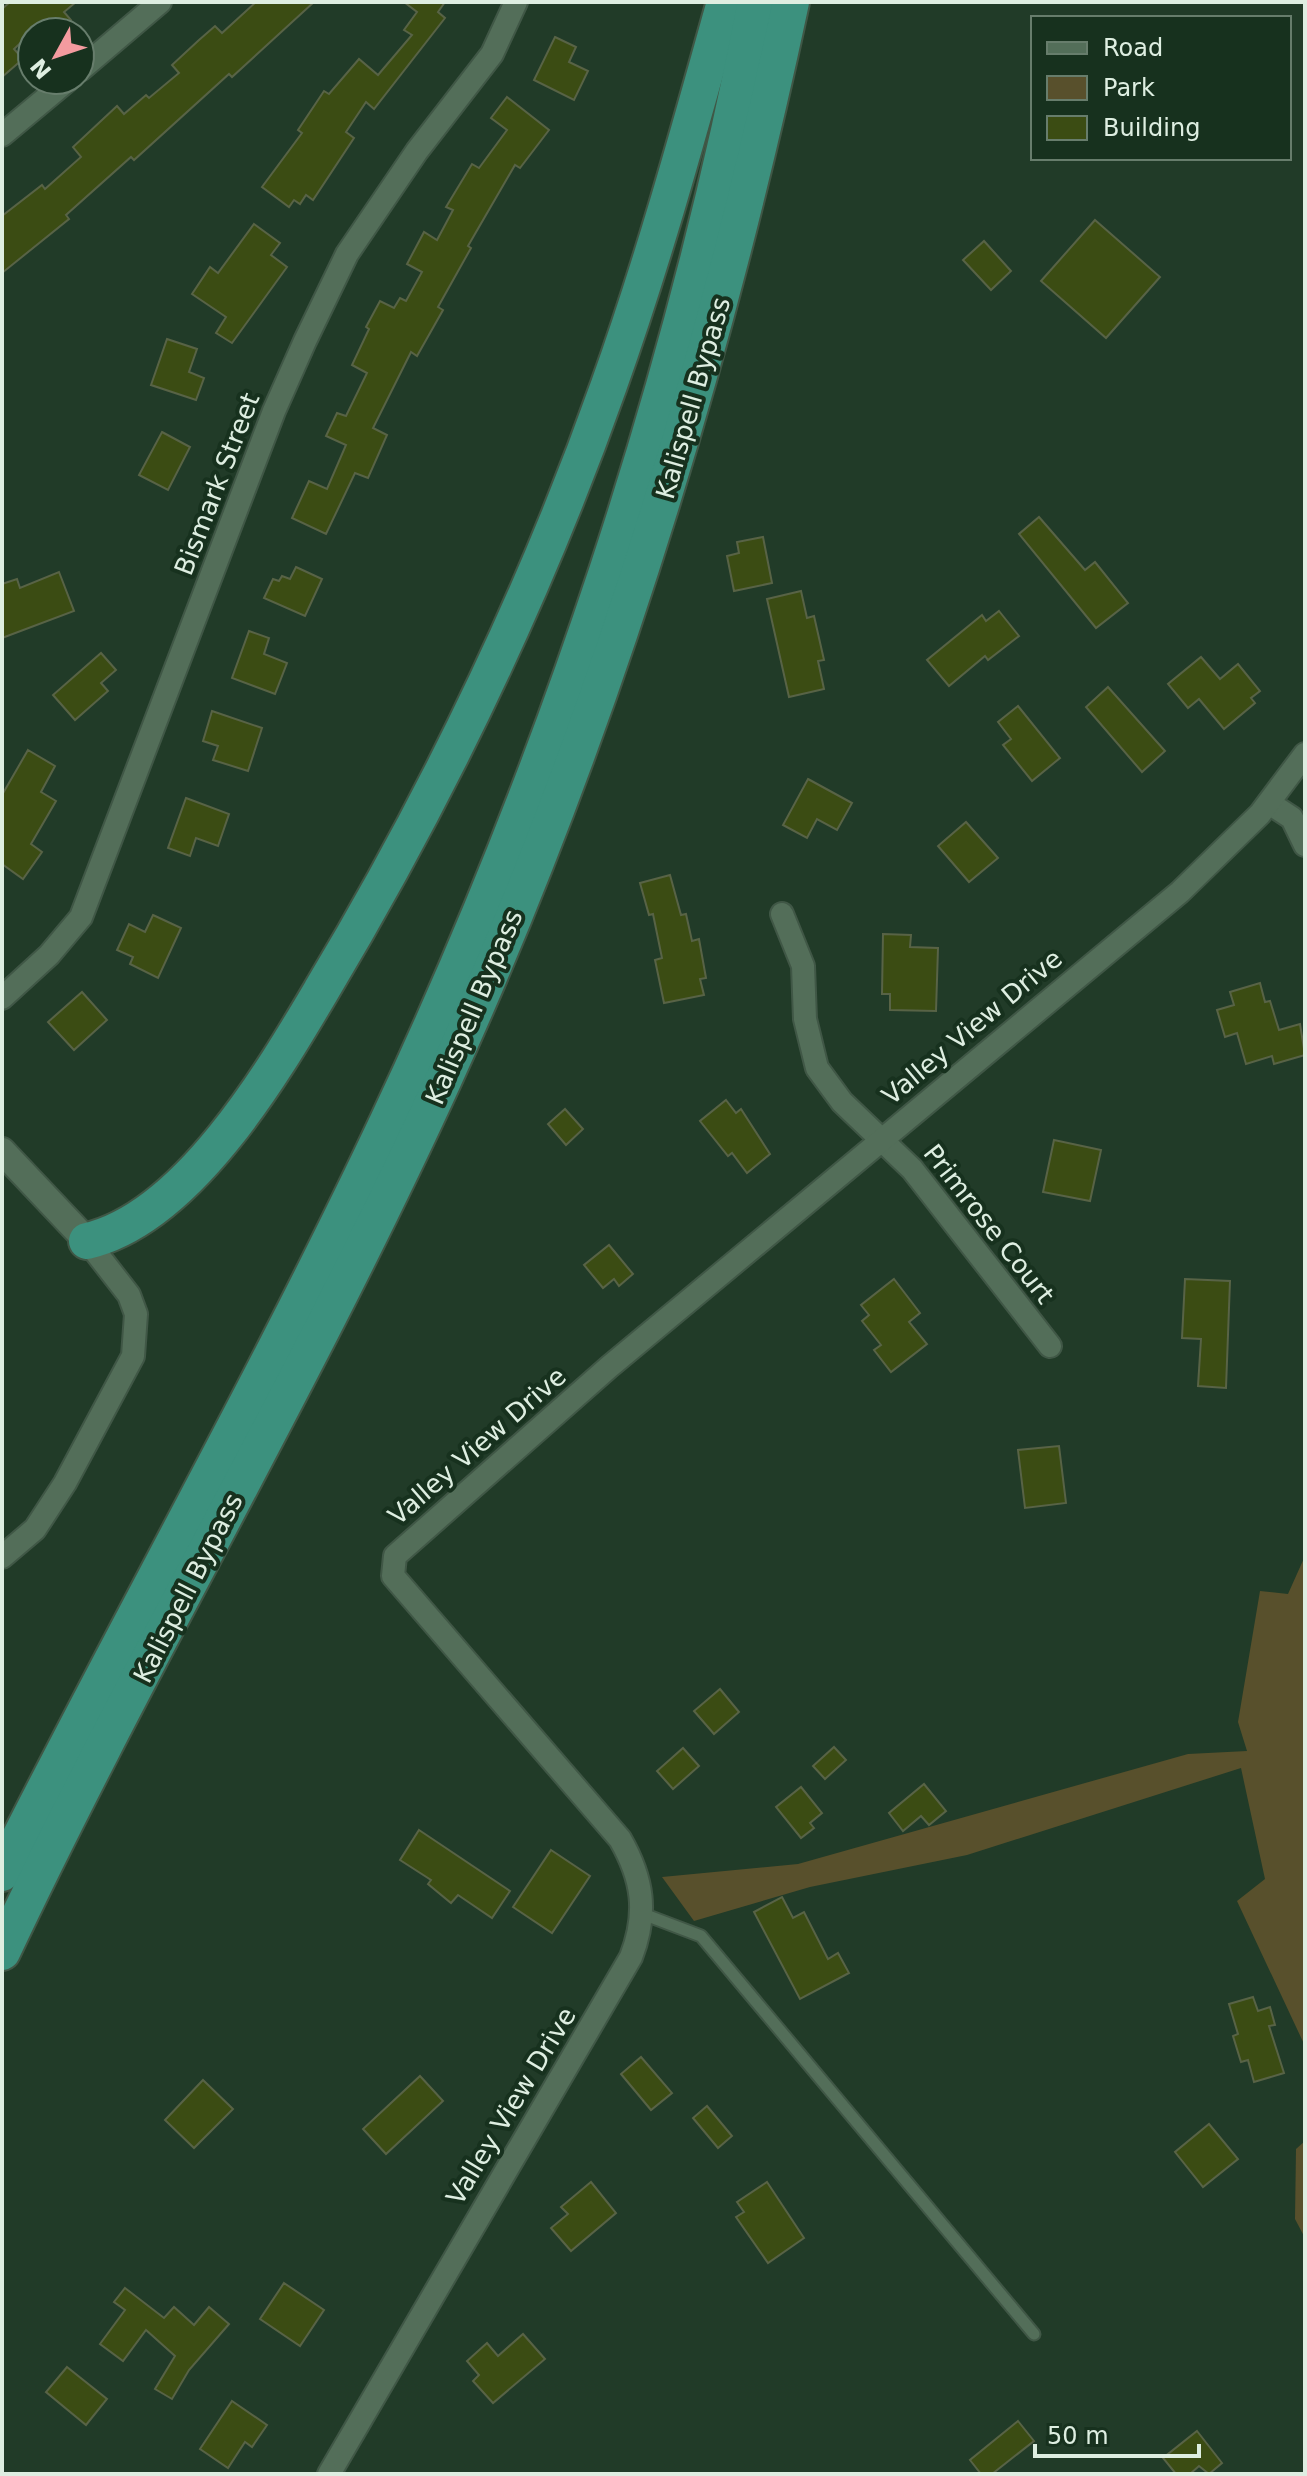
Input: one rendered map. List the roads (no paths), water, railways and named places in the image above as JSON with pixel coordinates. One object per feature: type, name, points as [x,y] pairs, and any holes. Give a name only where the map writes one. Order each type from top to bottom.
[{"type":"highway","points":[[87,1241],[130,1224],[169,1193],[220,1141],[262,1087],[359,925],[452,755],[529,589],[609,385],[656,242],[725,2]]},
{"type":"highway","name":"Kalispell Bypass","points":[[2,1873],[346,1207],[427,1036],[500,862],[593,611],[656,410],[714,192],[756,2]]},
{"type":"highway","name":"Kalispell Bypass","points":[[5,1947],[394,1187],[530,877],[594,710],[682,444],[725,289],[791,2]]},
{"type":"highway","points":[[2,1856],[43,1791]]},
{"type":"street","points":[[96,56],[160,2]]},
{"type":"street","name":"Bismark Street","points":[[2,998],[49,955],[81,917],[274,411],[347,254],[417,151],[492,54],[516,2]]},
{"type":"street","points":[[2,135],[49,96]]},
{"type":"street","name":"Valley View Drive","points":[[329,2474],[631,1957],[643,1914],[639,1878],[620,1839],[393,1576],[395,1556],[609,1367],[1180,892],[1269,803],[1305,754]]},
{"type":"street","points":[[1269,803],[1286,814],[1302,834]]},
{"type":"street","name":"Primrose Court","points":[[782,914],[803,966],[805,1019],[817,1068],[842,1102],[912,1169],[1050,1346]]},
{"type":"street","points":[[2,1151],[87,1241],[129,1295],[136,1314],[133,1356],[65,1483],[35,1529],[2,1557]]},
{"type":"lane","points":[[643,1914],[701,1936],[1034,2334]]}]
